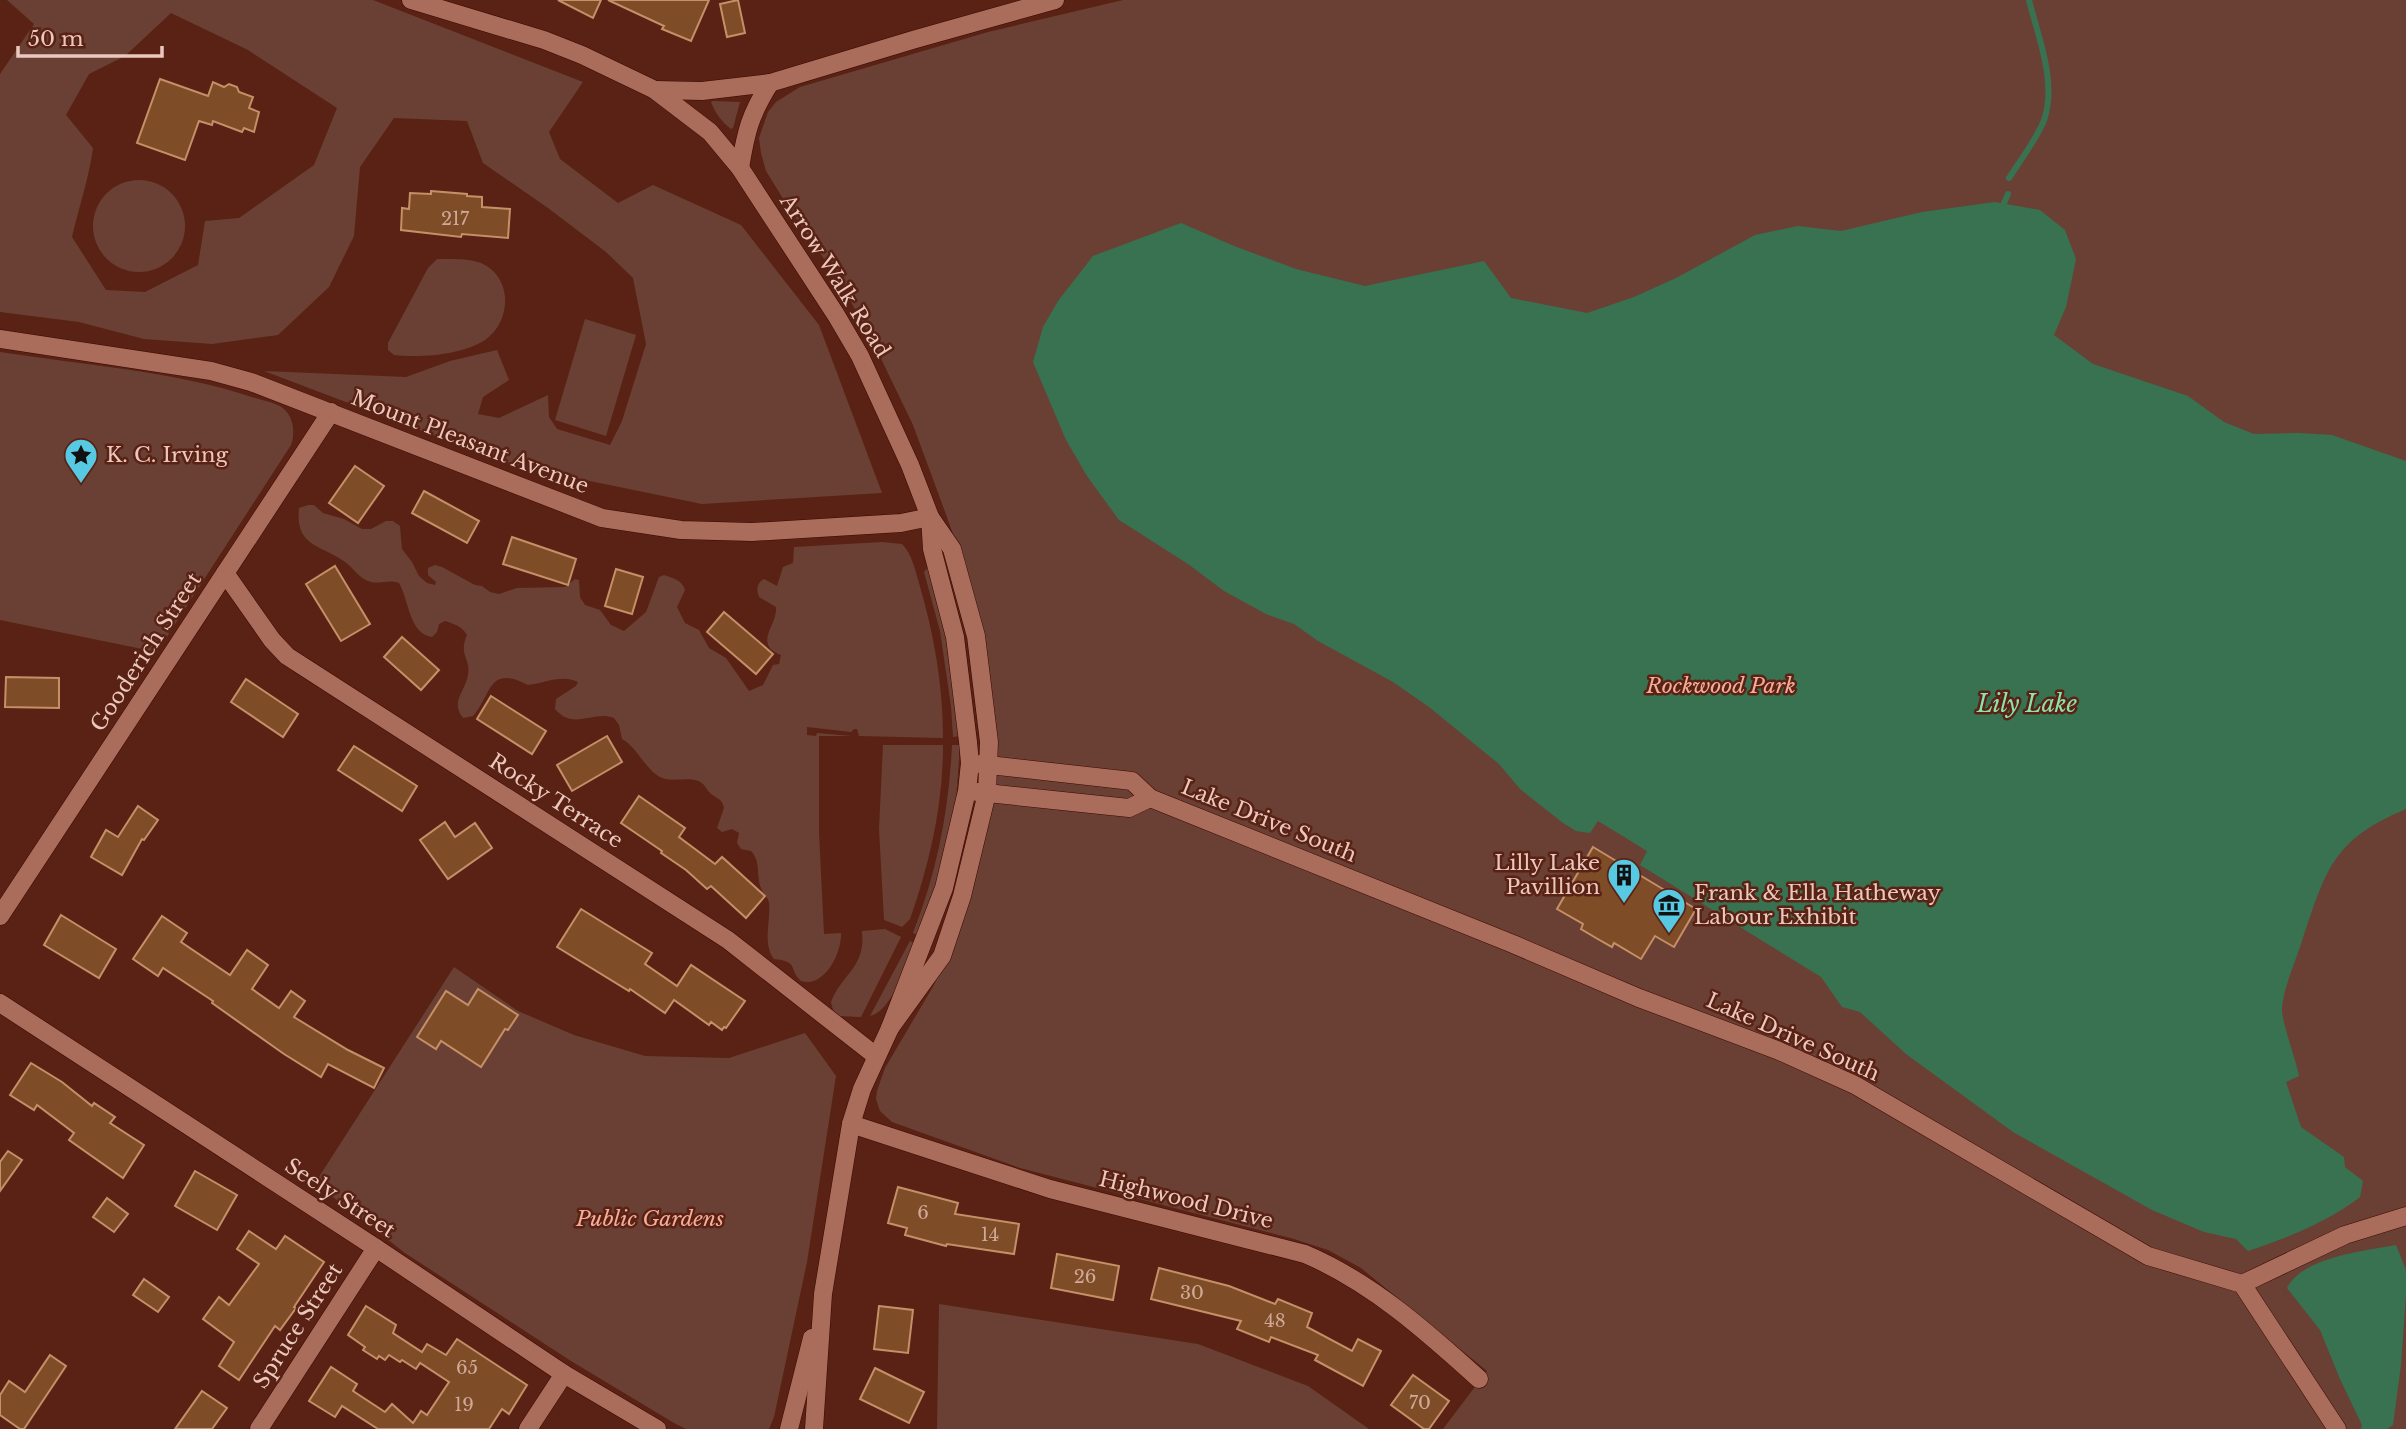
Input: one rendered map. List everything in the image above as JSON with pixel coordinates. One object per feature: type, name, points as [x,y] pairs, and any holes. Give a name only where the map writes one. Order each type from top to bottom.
[{"type":"street","name":"Arrow Walk Road","points":[[411,0],[544,40],[614,69],[655,90],[710,132],[740,168],[860,356],[910,465],[930,517]]},
{"type":"street","points":[[655,90],[702,91],[770,83],[1055,0]]},
{"type":"street","points":[[740,168],[747,128],[754,109],[770,83]]},
{"type":"street","name":"Mount Pleasant Avenue","points":[[0,339],[211,371],[251,382],[602,518],[681,530],[752,532],[901,523],[930,517]]},
{"type":"street","name":"Gooderich Street","points":[[0,916],[331,412]]},
{"type":"street","points":[[789,1429],[823,1294],[851,1124],[862,1089],[890,1028],[944,888],[967,791],[970,763],[955,637],[932,549],[930,517]]},
{"type":"street","points":[[890,1028],[942,956],[962,896],[987,793],[989,742],[976,636],[952,549],[930,517]]},
{"type":"street","name":"Rocky Terrace","points":[[225,573],[272,640],[287,656],[720,934],[876,1056]]},
{"type":"street","name":"Lake Drive South","points":[[970,763],[1132,781],[1150,798],[1639,998],[1777,1050],[1855,1085],[2148,1256],[2242,1284]]},
{"type":"street","name":"Lake Drive South","points":[[967,791],[1129,808],[1150,798]]},
{"type":"street","name":"Seely Street","points":[[0,1003],[564,1374],[657,1429]]},
{"type":"street","name":"Highwood Drive","points":[[851,1124],[1050,1189],[1305,1254],[1334,1266],[1364,1285],[1426,1331],[1479,1379]]},
{"type":"street","points":[[2337,1429],[2242,1284],[2345,1235],[2406,1216]]},
{"type":"street","name":"Spruce Street","points":[[259,1429],[376,1248]]},
{"type":"street","points":[[814,1429],[823,1294]]},
{"type":"street","points":[[528,1429],[564,1374]]},
{"type":"green space","points":[[7,0],[373,0],[583,82],[549,132],[560,159],[618,203],[653,185],[741,225],[819,325],[882,493],[702,504],[512,465],[264,371],[406,377],[450,361],[497,350],[509,380],[483,397],[478,414],[499,418],[548,395],[549,417],[557,429],[610,445],[622,421],[646,344],[633,278],[606,252],[483,163],[467,121],[394,118],[360,167],[354,236],[329,287],[278,335],[212,344],[144,339],[79,322],[0,312],[0,74],[34,24]],"holes":[[[171,13],[248,50],[337,108],[314,165],[239,218],[205,221],[198,265],[145,292],[106,290],[72,237],[93,148],[66,115],[89,74],[125,56]]]},
{"type":"green space","name":"Rockwood Park","points":[[1123,0],[2406,0],[2406,1429],[1443,1429],[1487,1371],[1361,1268],[1328,1250],[1294,1239],[1020,1168],[892,1122],[880,1111],[876,1099],[885,1068],[934,985],[950,949],[993,788],[966,570],[913,425],[873,342],[840,282],[766,171],[759,138],[768,112],[776,102],[800,87],[988,32]]},
{"type":"green space","points":[[711,102],[740,102],[733,128],[719,117]]},
{"type":"green space","points":[[130,180],[148,180],[165,187],[178,200],[185,217],[185,235],[178,252],[165,265],[148,272],[130,272],[113,265],[100,252],[93,235],[93,217],[100,200],[113,187]]},
{"type":"green space","points":[[437,259],[481,263],[499,278],[505,300],[500,322],[485,340],[465,349],[429,356],[394,355],[388,350],[388,343],[428,268]]},
{"type":"green space","points":[[585,319],[636,335],[606,436],[555,420]]},
{"type":"green space","points":[[0,352],[193,381],[275,404],[285,410],[290,418],[293,431],[291,445],[157,652],[0,620]]},
{"type":"green space","points":[[314,505],[323,513],[344,519],[362,529],[371,529],[386,521],[393,521],[400,526],[402,549],[419,576],[427,583],[435,585],[436,582],[428,575],[428,568],[435,565],[499,594],[517,588],[565,587],[575,579],[579,580],[580,597],[585,605],[600,610],[611,625],[624,631],[646,612],[659,577],[664,575],[679,581],[685,590],[677,607],[685,623],[699,630],[709,648],[726,658],[749,691],[763,685],[773,665],[779,664],[781,655],[773,651],[767,640],[776,607],[759,597],[758,586],[764,579],[777,586],[783,567],[793,563],[794,547],[882,542],[902,544],[914,568],[933,640],[943,738],[859,736],[857,729],[851,732],[807,727],[807,735],[816,736],[817,733],[852,736],[819,736],[819,832],[824,934],[841,933],[839,950],[824,974],[810,982],[801,981],[791,964],[774,959],[770,953],[769,903],[762,890],[756,859],[751,851],[741,849],[737,843],[739,833],[732,829],[722,832],[717,828],[724,808],[721,800],[699,781],[671,780],[655,774],[622,739],[619,725],[614,718],[599,716],[569,719],[562,715],[555,709],[556,699],[576,686],[578,682],[572,680],[560,679],[528,685],[515,679],[498,680],[473,716],[463,718],[458,702],[468,675],[464,652],[467,635],[465,632],[445,621],[439,624],[432,637],[424,635],[414,623],[399,583],[367,581],[345,562],[305,537],[299,521],[299,508]]},
{"type":"green space","points":[[929,566],[950,639],[960,736],[953,737],[940,631],[924,572]]},
{"type":"green space","points":[[883,745],[943,745],[941,789],[929,855],[910,919],[902,927],[884,920],[879,829]]},
{"type":"green space","points":[[952,745],[960,745],[956,801],[948,851],[920,936],[913,933],[929,887],[940,840]]},
{"type":"green space","points":[[885,929],[901,937],[861,1017],[838,1016],[831,1002],[857,962],[862,931]]},
{"type":"green space","points":[[910,941],[917,944],[898,986],[885,1006],[870,1016]]},
{"type":"green space","name":"Public Gardens","points":[[454,967],[518,1011],[574,1035],[645,1056],[729,1058],[805,1033],[836,1076],[807,1262],[774,1417],[769,1429],[686,1429],[674,1423],[571,1361],[405,1253],[315,1183]]},
{"type":"green space","points":[[939,1304],[1198,1344],[1308,1386],[1369,1429],[937,1429]]},
{"type":"water","name":"Lily Lake","points":[[1995,202],[2040,210],[2065,230],[2076,259],[2066,307],[2054,335],[2093,364],[2188,396],[2224,422],[2254,434],[2332,435],[2406,461],[2406,809],[2362,833],[2335,860],[2318,895],[2287,983],[2282,1008],[2299,1076],[2286,1082],[2301,1127],[2344,1157],[2345,1167],[2363,1181],[2360,1197],[2307,1228],[2248,1251],[2236,1239],[2204,1232],[2152,1210],[2013,1132],[1906,1054],[1860,1012],[1842,1007],[1821,977],[1640,865],[1647,851],[1598,821],[1590,833],[1576,831],[1563,823],[1520,789],[1499,764],[1429,707],[1393,682],[1318,641],[1294,624],[1266,614],[1224,591],[1188,564],[1119,520],[1087,476],[1066,440],[1033,362],[1043,327],[1058,301],[1093,256],[1181,223],[1296,269],[1365,286],[1484,261],[1511,298],[1587,313],[1634,297],[1676,278],[1755,235],[1798,226],[1841,231],[1922,212]]},
{"type":"water","points":[[2396,1245],[2406,1270],[2406,1295],[2393,1425],[2387,1429],[2361,1429],[2362,1425],[2320,1330],[2287,1288],[2295,1277],[2320,1262]]},
{"type":"building","points":[[558,0],[601,0],[593,18]]},
{"type":"building","points":[[608,0],[709,0],[691,41]]},
{"type":"building","points":[[738,0],[745,33],[727,37],[720,4]]},
{"type":"building","points":[[160,79],[208,96],[213,82],[224,87],[229,84],[237,87],[239,92],[253,97],[249,108],[259,112],[254,132],[244,128],[242,132],[213,121],[212,125],[199,121],[185,160],[137,143]]},
{"type":"building","points":[[431,191],[482,197],[482,207],[510,209],[508,238],[462,234],[461,237],[401,230],[402,208],[409,209],[410,193],[431,194]]},
{"type":"building","points":[[355,466],[384,486],[358,523],[329,503]]},
{"type":"building","points":[[424,491],[479,521],[467,543],[412,513]]},
{"type":"building","points":[[512,537],[576,559],[568,585],[503,564]]},
{"type":"building","points":[[335,566],[370,624],[341,641],[306,584]]},
{"type":"building","points":[[616,569],[643,577],[632,614],[605,606]]},
{"type":"building","points":[[724,612],[773,654],[756,674],[707,632]]},
{"type":"building","points":[[402,637],[439,670],[421,690],[384,657]]},
{"type":"building","points":[[6,677],[59,678],[59,708],[5,707]]},
{"type":"building","points":[[246,679],[298,714],[283,737],[231,702]]},
{"type":"building","points":[[491,696],[546,731],[532,754],[477,719]]},
{"type":"building","points":[[607,736],[622,762],[572,791],[557,765]]},
{"type":"building","points":[[354,746],[417,786],[402,811],[338,770]]},
{"type":"building","points":[[639,796],[685,828],[679,837],[715,864],[722,857],[765,896],[746,918],[711,886],[707,889],[661,853],[662,851],[621,823]]},
{"type":"building","points":[[138,806],[158,820],[144,840],[142,839],[122,875],[91,857],[106,830],[118,837]]},
{"type":"building","points":[[445,822],[455,837],[475,823],[492,848],[448,879],[420,840]]},
{"type":"building","name":"Lilly Lake Pavillion","points":[[1593,847],[1696,909],[1674,947],[1655,936],[1641,959],[1614,943],[1612,947],[1596,938],[1581,929],[1583,924],[1557,909]]},
{"type":"building","points":[[581,909],[652,953],[645,964],[677,986],[691,965],[745,1001],[722,1030],[711,1022],[709,1025],[674,1000],[665,1013],[630,989],[629,991],[557,947]]},
{"type":"building","points":[[61,915],[116,949],[99,978],[44,945]]},
{"type":"building","points":[[162,916],[187,933],[181,942],[230,975],[247,950],[268,965],[252,989],[279,1008],[291,991],[305,1001],[294,1017],[384,1068],[374,1088],[328,1064],[321,1077],[163,968],[158,976],[133,959]]},
{"type":"building","points":[[478,989],[518,1015],[508,1030],[505,1029],[481,1067],[441,1041],[436,1049],[417,1037],[446,991],[468,1005]]},
{"type":"building","points":[[31,1063],[62,1082],[92,1106],[94,1103],[115,1117],[110,1123],[144,1145],[123,1178],[69,1140],[74,1133],[37,1105],[34,1110],[10,1095]]},
{"type":"building","points":[[8,1151],[22,1160],[0,1191],[0,1162]]},
{"type":"building","points":[[195,1171],[237,1195],[217,1230],[175,1206]]},
{"type":"building","points":[[898,1187],[958,1203],[955,1214],[1019,1224],[1014,1254],[947,1244],[946,1246],[905,1235],[907,1228],[888,1223]]},
{"type":"building","points":[[107,1198],[128,1214],[114,1232],[93,1217]]},
{"type":"building","points":[[249,1231],[276,1249],[285,1236],[324,1262],[294,1307],[296,1308],[280,1330],[275,1326],[239,1380],[219,1366],[234,1342],[203,1319],[219,1297],[229,1305],[259,1264],[237,1249]]},
{"type":"building","points":[[1057,1254],[1119,1266],[1113,1300],[1051,1288]]},
{"type":"building","points":[[1159,1268],[1229,1286],[1275,1304],[1278,1299],[1312,1313],[1307,1327],[1352,1351],[1358,1339],[1381,1351],[1363,1386],[1315,1360],[1318,1355],[1271,1337],[1269,1342],[1237,1329],[1241,1321],[1151,1299]]},
{"type":"building","points":[[144,1279],[169,1297],[158,1312],[133,1295]]},
{"type":"building","points":[[366,1306],[396,1325],[393,1333],[422,1352],[427,1344],[446,1355],[457,1339],[527,1385],[509,1414],[502,1409],[489,1429],[378,1429],[342,1406],[335,1417],[309,1401],[331,1367],[357,1384],[353,1391],[385,1412],[392,1404],[413,1423],[421,1411],[427,1415],[449,1382],[420,1363],[416,1369],[389,1355],[385,1360],[379,1356],[377,1359],[363,1350],[365,1347],[348,1335]]},
{"type":"building","points":[[879,1306],[913,1310],[908,1353],[874,1349]]},
{"type":"building","points":[[50,1355],[66,1366],[24,1429],[20,1429],[0,1415],[0,1395],[9,1381],[25,1392]]},
{"type":"building","points":[[875,1368],[924,1392],[909,1423],[860,1399]]},
{"type":"building","points":[[1413,1375],[1449,1401],[1429,1429],[1424,1429],[1391,1405]]},
{"type":"building","points":[[202,1391],[227,1408],[212,1429],[175,1429]]},
{"type":"waterway","points":[[2009,178],[2039,130],[2048,103],[2047,73],[2029,0]]},
{"type":"waterway","points":[[2004,203],[2008,194]]},
{"type":"place","name":"K. C. Irving","points":[[81,485]]},
{"type":"place","name":"Lilly Lake Pavillion","points":[[1624,905]]},
{"type":"place","name":"Frank & Ella Hatheway Labour Exhibit","points":[[1669,935]]}]
